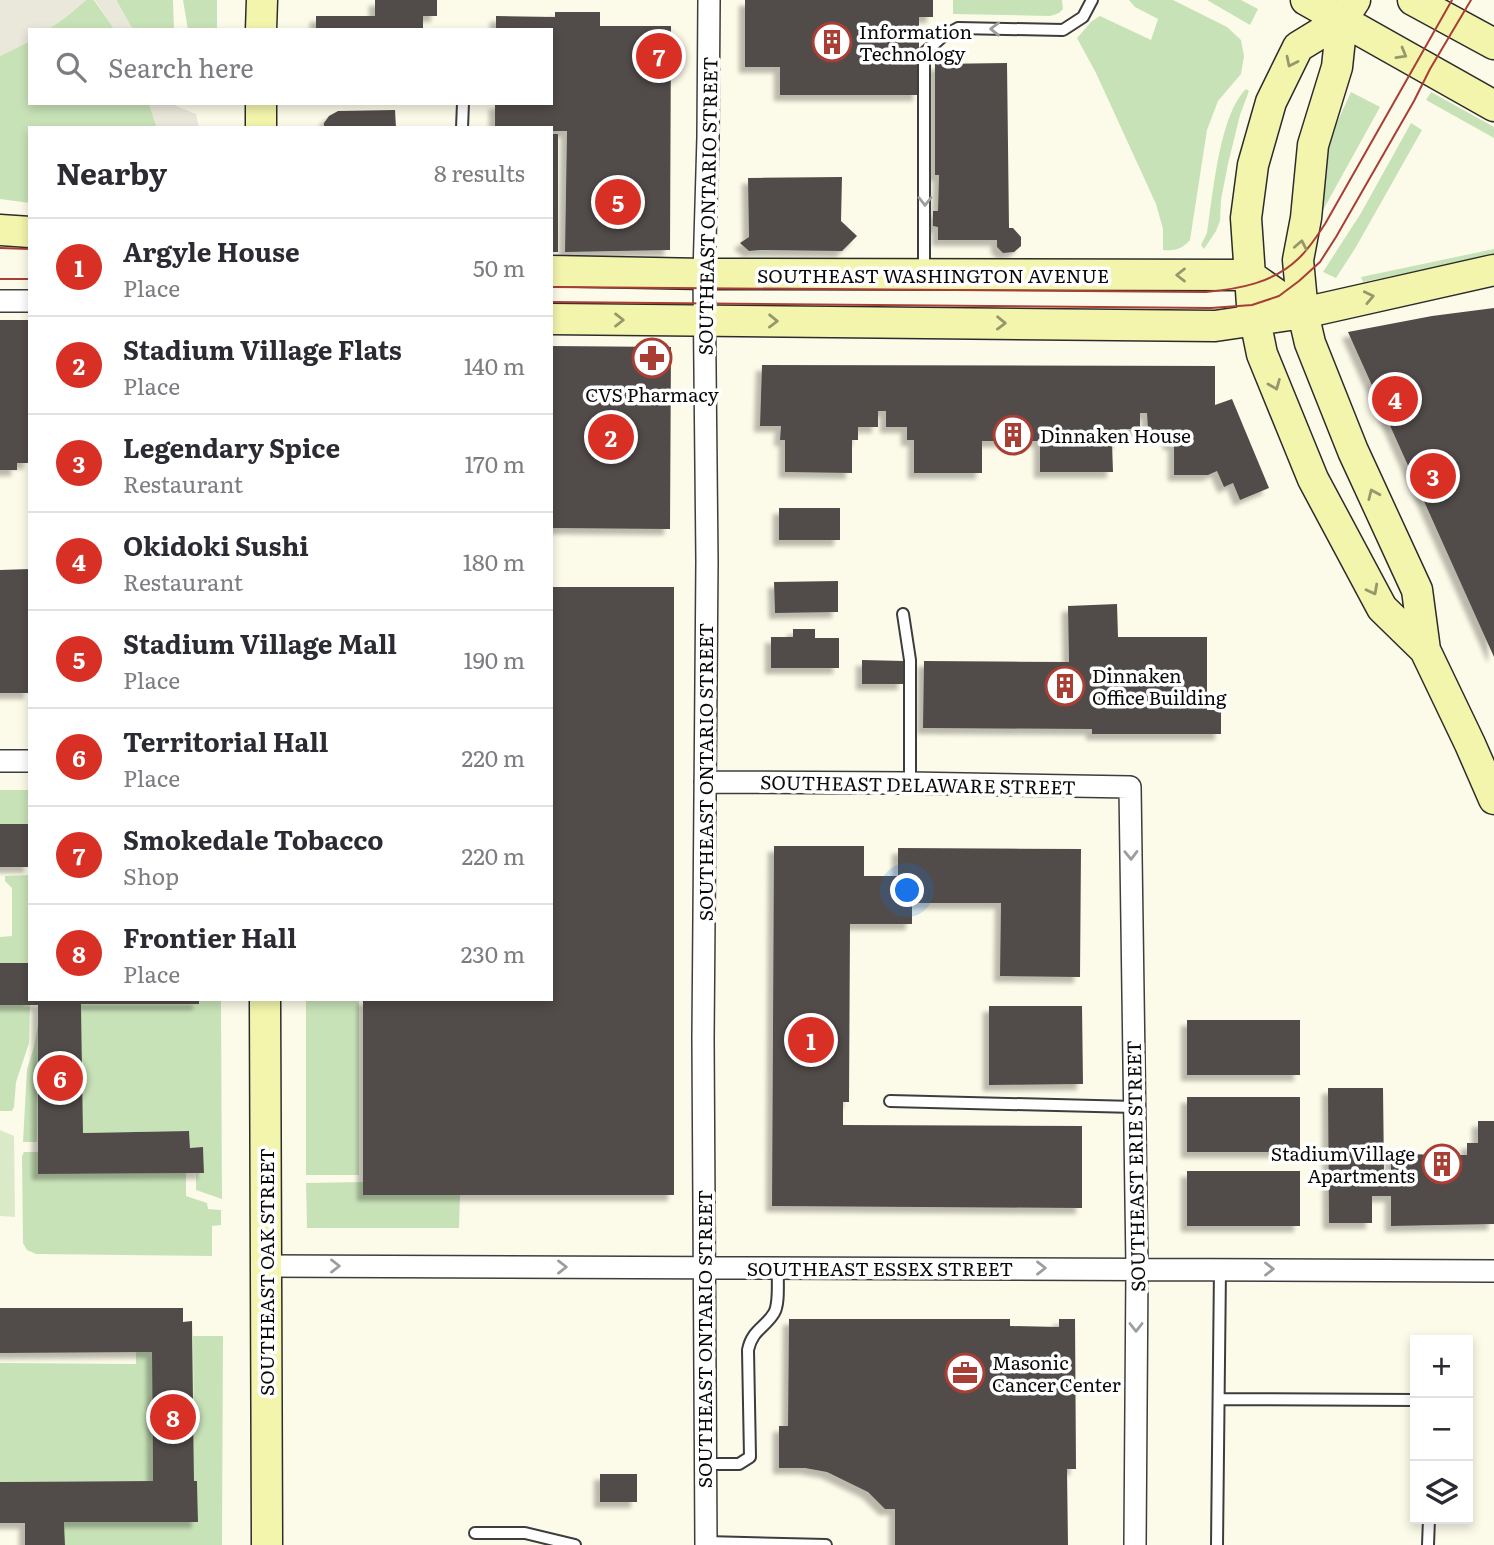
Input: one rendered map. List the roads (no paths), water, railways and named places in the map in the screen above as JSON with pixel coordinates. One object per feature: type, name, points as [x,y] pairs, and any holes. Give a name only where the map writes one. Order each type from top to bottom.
[{"type":"street","points":[[261,28],[262,0]]},
{"type":"street","name":"SOUTHEAST ONTARIO STREET","points":[[706,1544],[704,1268],[707,561],[704,274],[709,0]]},
{"type":"street","points":[[1306,0],[1349,10],[1494,107]]},
{"type":"street","points":[[1413,0],[1494,44]]},
{"type":"street","points":[[1349,10],[1298,47],[1271,102],[1253,165],[1246,218],[1252,305],[1262,354],[1313,479],[1382,608],[1424,650],[1494,799]]},
{"type":"street","points":[[1349,10],[1338,67],[1313,145],[1306,218],[1298,260],[1303,313],[1310,343],[1346,433],[1417,590],[1424,650]]},
{"type":"street","points":[[261,105],[261,126]]},
{"type":"street","points":[[0,230],[28,232]]},
{"type":"street","points":[[553,319],[1216,326],[1303,313],[1494,270]]},
{"type":"street","name":"SOUTHEAST WASHINGTON AVENUE","points":[[553,271],[704,274],[1249,275]]},
{"type":"street","points":[[1249,275],[1303,313]]},
{"type":"street","points":[[0,301],[28,301]]},
{"type":"street","points":[[0,761],[28,761]]},
{"type":"street","name":"SOUTHEAST DELAWARE STREET","points":[[705,782],[1130,787]]},
{"type":"street","name":"SOUTHEAST ERIE STREET","points":[[1130,787],[1137,1268],[1135,1545]]},
{"type":"street","name":"SOUTHEAST OAK STREET","points":[[265,1001],[267,1545]]},
{"type":"street","name":"SOUTHEAST ESSEX STREET","points":[[267,1266],[1494,1270]]},
{"type":"lane","points":[[924,275],[924,53],[942,37],[958,28],[1063,30],[1083,17],[1092,0]]},
{"type":"lane","points":[[463,105],[463,126]]},
{"type":"lane","points":[[903,614],[910,660],[910,783]]},
{"type":"lane","points":[[890,1101],[1135,1107]]},
{"type":"lane","points":[[705,1464],[739,1464],[750,1457],[748,1350],[753,1335],[774,1314],[777,1307],[778,1268]]},
{"type":"lane","points":[[1217,1545],[1220,1269]]},
{"type":"lane","points":[[1219,1399],[1410,1400]]},
{"type":"lane","points":[[1428,1545],[1429,1524]]},
{"type":"lane","points":[[475,1533],[525,1533],[575,1545]]},
{"type":"lane","points":[[706,1544],[826,1545]]},
{"type":"tram line","points":[[553,287],[1206,292],[1255,283],[1288,267],[1316,238],[1452,0]]},
{"type":"tram line","points":[[553,302],[1211,308],[1252,305],[1279,296],[1320,262],[1471,0]]},
{"type":"tram line","points":[[0,248],[28,249]]},
{"type":"tram line","points":[[0,279],[28,279]]},
{"type":"place","name":"Information Technology","points":[[832,42]]},
{"type":"place","name":"Smokedale Tobacco","points":[[659,56]]},
{"type":"place","name":"Stadium Village Mall","points":[[618,202]]},
{"type":"place","name":"CVS Pharmacy","points":[[652,358]]},
{"type":"place","name":"Okidoki Sushi","points":[[1395,399]]},
{"type":"place","name":"Dinnaken House","points":[[1013,435]]},
{"type":"place","name":"Stadium Village Flats","points":[[611,437]]},
{"type":"place","name":"Legendary Spice","points":[[1433,476]]},
{"type":"place","name":"Dinnaken Office Building","points":[[1065,686]]},
{"type":"place","name":"Argyle House","points":[[811,1040]]},
{"type":"place","name":"Territorial Hall","points":[[60,1078]]},
{"type":"place","name":"Stadium Village Apartments","points":[[1442,1164]]},
{"type":"place","name":"Masonic Cancer Center","points":[[965,1373]]},
{"type":"place","name":"Frontier Hall","points":[[173,1417]]}]
